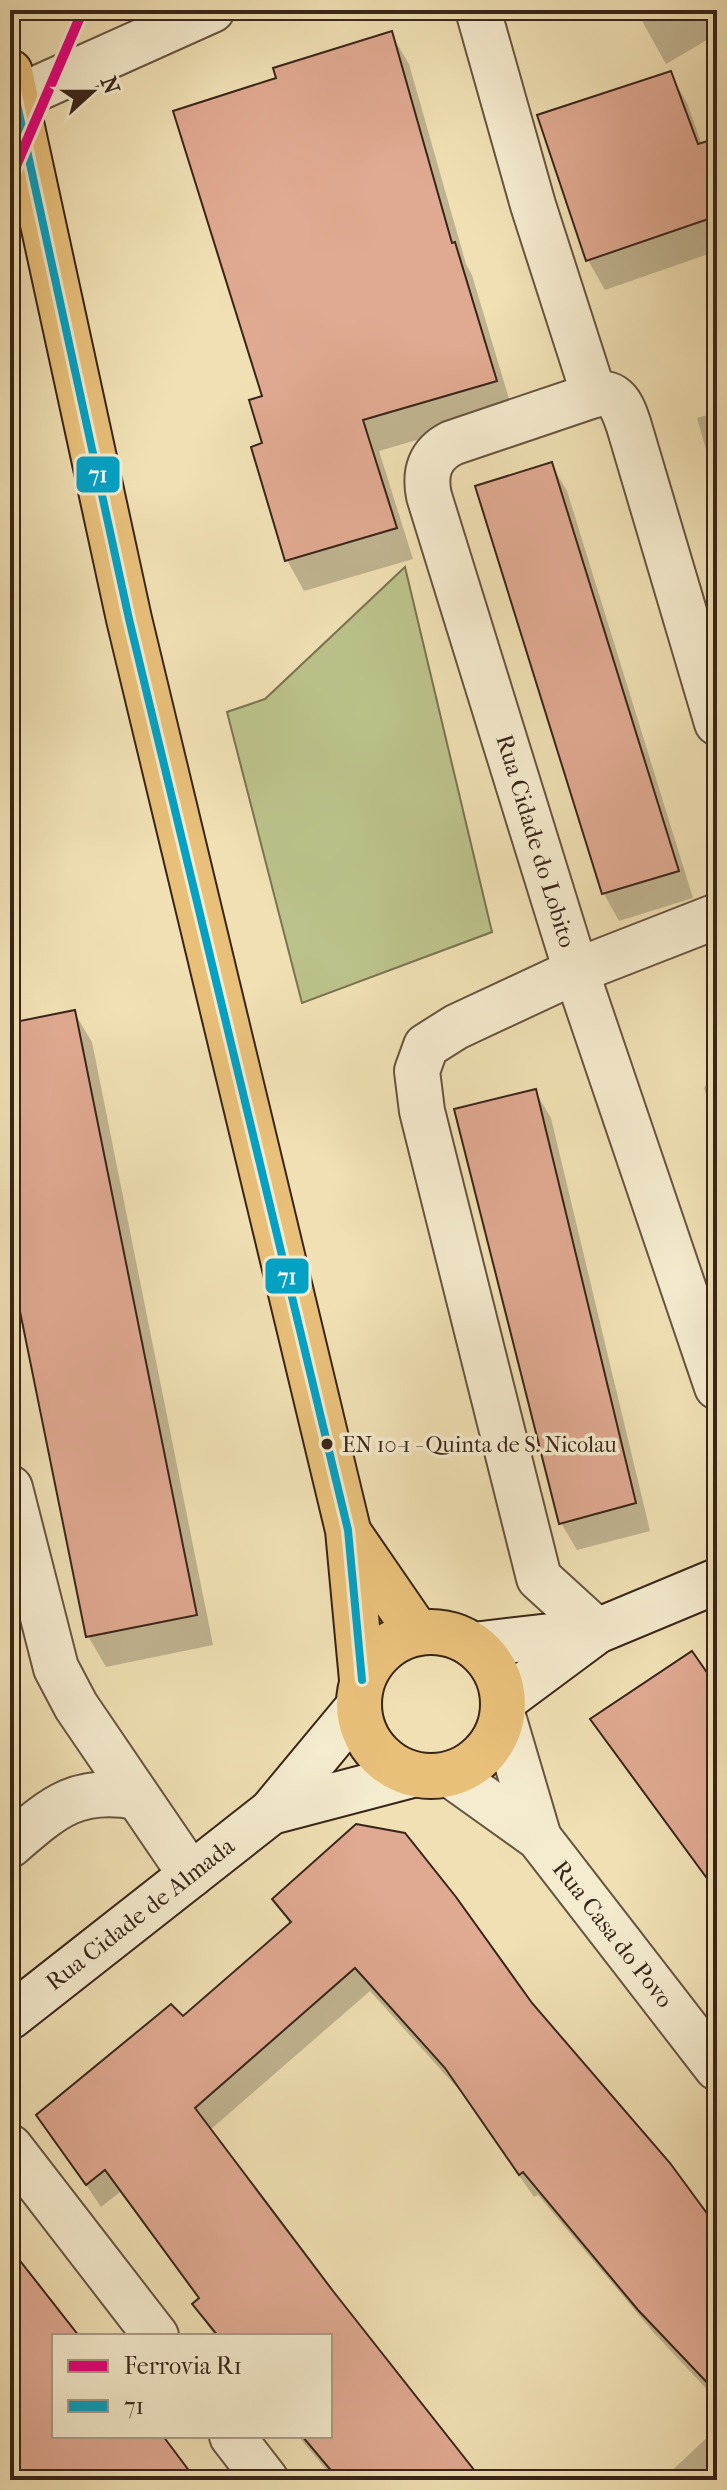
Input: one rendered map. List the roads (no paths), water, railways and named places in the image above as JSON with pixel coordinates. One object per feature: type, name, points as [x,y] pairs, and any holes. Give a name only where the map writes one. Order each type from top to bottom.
[{"type":"main road","points":[[13,85],[129,619],[285,1279],[348,1530],[363,1729],[375,1751],[389,1763],[432,1775],[469,1767],[488,1751],[495,1740],[503,1708],[498,1675],[491,1663],[473,1645],[456,1635],[431,1631],[417,1632],[393,1641],[383,1649],[361,1693]]},
{"type":"main road","points":[[348,1530],[417,1632]]},
{"type":"street","points":[[13,85],[212,10]]},
{"type":"street","points":[[478,10],[538,219],[594,395],[613,396],[622,406],[717,723]]},
{"type":"street","name":"Rua Cidade do Lobito","points":[[594,395],[444,447],[430,464],[427,484],[576,971],[717,1387]]},
{"type":"street","points":[[597,1631],[539,1578],[422,1111],[417,1071],[426,1046],[456,1027],[576,971],[717,916]]},
{"type":"street","points":[[10,1488],[56,1668],[76,1706],[191,1875]]},
{"type":"street","points":[[473,1645],[597,1631],[717,1581]]},
{"type":"street","points":[[503,1708],[597,1631]]},
{"type":"street","name":"Rua Cidade de Almada","points":[[10,2017],[271,1812],[361,1693]]},
{"type":"street","name":"Rua Casa do Povo","points":[[503,1708],[539,1838]]},
{"type":"street","name":"Rua Cidade de Almada","points":[[271,1812],[432,1775]]},
{"type":"street","name":"Rua Casa do Povo","points":[[432,1775],[539,1838],[717,2068]]},
{"type":"street","points":[[10,1845],[43,1816],[67,1802],[109,1792],[137,1797]]},
{"type":"street","points":[[10,2147],[154,2334]]},
{"type":"street","points":[[234,2438],[266,2480]]},
{"type":"rail line","name":"R1","points":[[10,180],[83,10]]},
{"type":"place","name":"EN 10-1 - Quinta de S. Nicolau","points":[[327,1444]]}]
